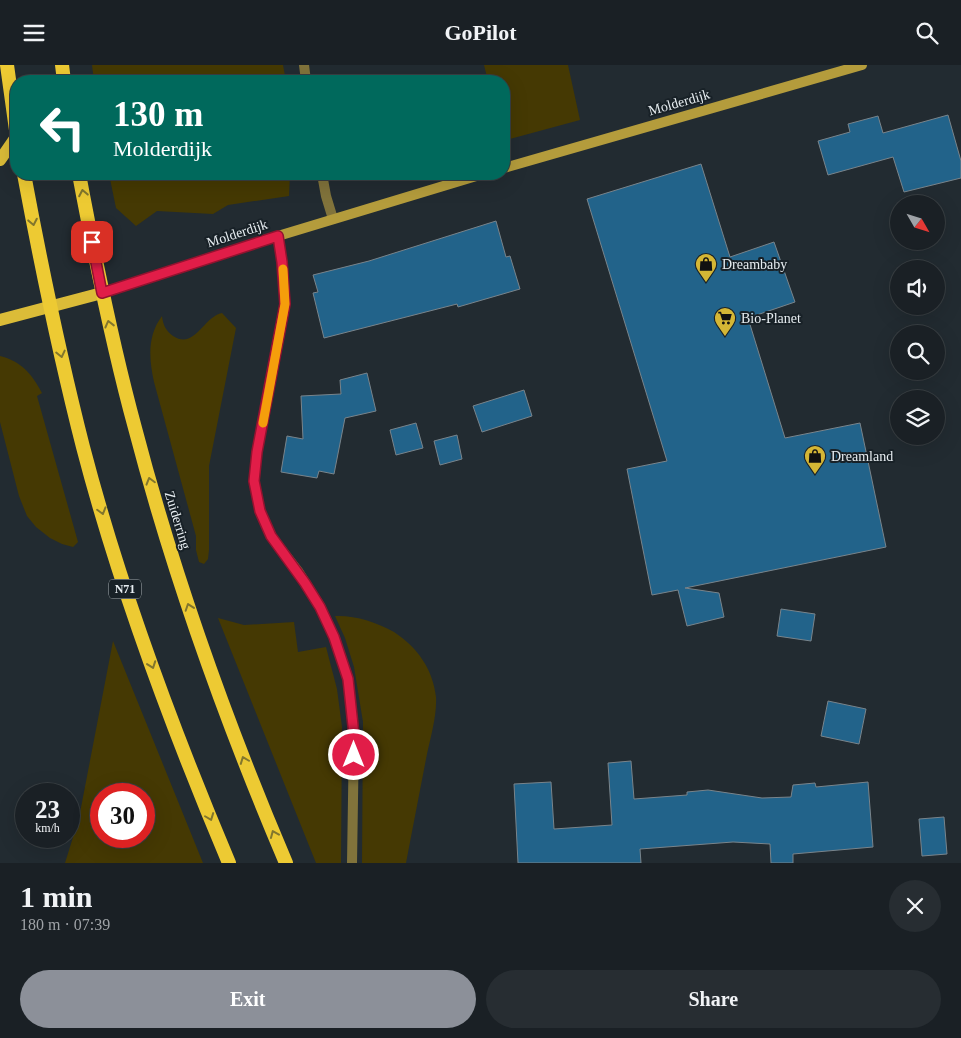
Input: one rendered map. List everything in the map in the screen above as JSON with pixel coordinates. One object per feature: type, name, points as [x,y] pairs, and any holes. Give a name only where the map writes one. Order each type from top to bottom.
[{"type":"highway","points":[[8,65],[10,81]]},
{"type":"highway","name":"N71","points":[[25,180],[50,306],[83,447],[128,597],[168,709],[229,863]]},
{"type":"highway","name":"Zuiderring","points":[[80,180],[102,293],[134,429],[168,545],[216,687],[286,863]]},
{"type":"main road","name":"Molderdijk","points":[[510,166],[862,65]]},
{"type":"main road","points":[[0,160],[10,146]]},
{"type":"main road","name":"Molderdijk","points":[[0,321],[102,293],[278,236],[463,180]]},
{"type":"street","points":[[323,180],[333,219]]},
{"type":"street","points":[[278,236],[285,304],[257,452],[254,481],[260,511],[271,536],[298,571],[320,607],[334,637],[348,679],[354,735],[352,863]]},
{"type":"shaded area","points":[[92,65],[283,65],[285,75],[93,75]]},
{"type":"shaded area","points":[[484,65],[568,65],[580,120],[510,139],[510,75],[486,75]]},
{"type":"shaded area","points":[[110,180],[290,180],[289,196],[228,205],[213,214],[157,211],[136,226],[116,208]]},
{"type":"shaded area","points":[[222,313],[236,328],[209,466],[209,550],[208,559],[204,564],[199,562],[196,550],[196,536],[154,382],[150,348],[157,324],[162,316],[165,327],[173,336],[187,339],[199,331],[209,320]]},
{"type":"shaded area","points":[[0,356],[14,361],[25,369],[42,393],[37,396],[78,542],[73,547],[50,538],[36,527],[27,516],[19,496],[0,422]]},
{"type":"shaded area","points":[[335,616],[365,620],[394,632],[417,652],[427,668],[434,687],[436,697],[435,718],[406,863],[362,863],[363,722],[354,667],[345,638]]},
{"type":"shaded area","points":[[218,618],[244,625],[294,622],[298,652],[326,647],[337,689],[342,727],[341,863],[316,863]]},
{"type":"shaded area","points":[[113,641],[203,863],[65,863],[70,848],[80,848],[80,813]]},
{"type":"building","points":[[948,115],[961,161],[961,178],[904,192],[893,157],[828,175],[818,141],[850,132],[848,124],[878,116],[883,133]]},
{"type":"building","points":[[701,164],[730,257],[774,242],[795,302],[748,318],[785,438],[860,423],[886,547],[685,588],[719,593],[724,617],[687,626],[678,590],[652,595],[627,469],[667,461],[587,199]]},
{"type":"building","points":[[496,221],[506,257],[510,256],[520,289],[458,307],[457,304],[324,338],[313,293],[318,292],[313,275],[369,261]]},
{"type":"building","points":[[367,373],[376,411],[345,418],[334,474],[319,471],[317,478],[281,472],[287,436],[303,439],[301,396],[341,394],[340,380]]},
{"type":"building","points":[[524,390],[532,416],[482,432],[473,406]]},
{"type":"building","points":[[416,423],[423,448],[396,455],[390,430]]},
{"type":"building","points":[[457,435],[462,459],[440,465],[434,441]]},
{"type":"building","points":[[781,609],[815,614],[811,641],[777,636]]},
{"type":"building","points":[[828,701],[866,709],[859,744],[821,736]]},
{"type":"building","points":[[631,761],[634,799],[687,795],[687,792],[708,790],[762,798],[791,797],[793,785],[815,783],[816,787],[868,782],[873,847],[793,854],[793,863],[771,863],[770,844],[733,842],[640,849],[641,863],[518,863],[514,784],[551,782],[554,829],[612,825],[608,763]]},
{"type":"building","points":[[944,817],[947,854],[922,856],[919,819]]},
{"type":"slow traffic","points":[[263,423],[285,304],[283,269]]},
{"type":"place","name":"Dreambaby","points":[[706,283]]},
{"type":"place","name":"Bio-Planet","points":[[725,337]]},
{"type":"place","name":"Dreamland","points":[[815,475]]},
{"type":"route","points":[[92,242],[102,293],[278,236],[281,249],[285,304],[257,452],[254,481],[260,511],[271,536],[298,571],[320,607],[334,637],[348,679],[354,735],[354,755]]}]
